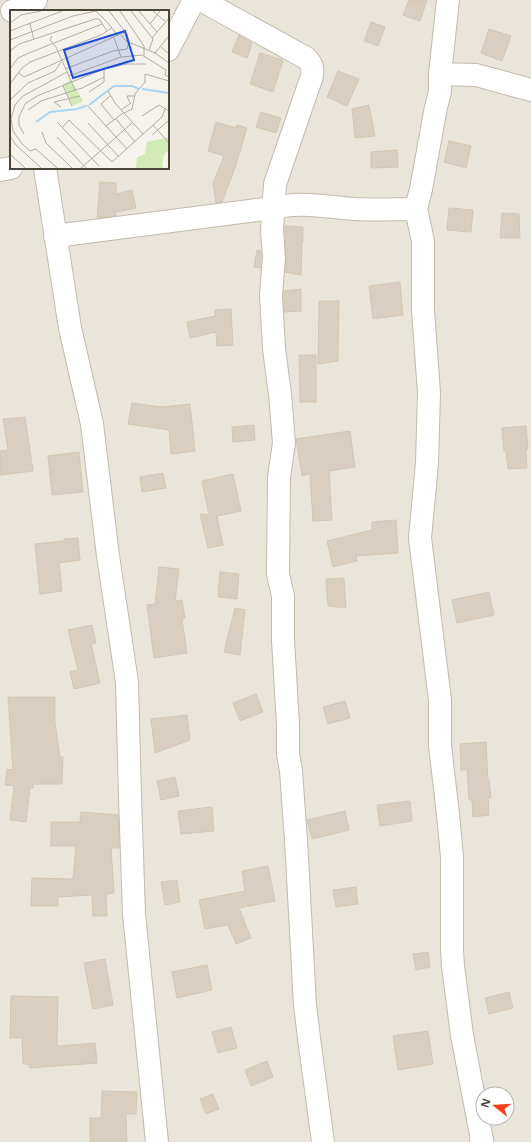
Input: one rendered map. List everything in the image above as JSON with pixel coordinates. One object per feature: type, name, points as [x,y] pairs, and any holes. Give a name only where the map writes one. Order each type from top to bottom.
[{"type":"street","points":[[169,48],[194,0]]},
{"type":"street","points":[[202,0],[306,58],[311,63],[313,69],[312,76],[275,184],[272,230],[274,258],[271,294],[274,349],[280,394],[284,443],[278,477],[278,574],[283,596],[283,640],[288,725],[288,754],[291,771],[295,825],[305,1005],[323,1142]]},
{"type":"street","points":[[448,0],[440,74],[440,92],[416,209],[423,241],[423,310],[429,393],[427,463],[420,538],[440,700],[440,746],[452,857],[453,966],[462,1035],[482,1140],[481,1142]]},
{"type":"street","points":[[440,74],[476,75],[531,90]]},
{"type":"street","points":[[0,170],[10,168]]},
{"type":"street","points":[[45,169],[70,328],[92,424],[108,556],[128,682],[134,914],[157,1142]]},
{"type":"street","points":[[55,236],[273,208],[284,205],[354,209],[416,209]]},
{"type":"shaded area","points":[[0,0],[531,0],[531,1142],[0,1142]]},
{"type":"building","points":[[409,0],[427,0],[420,21],[403,15]]},
{"type":"building","points":[[371,22],[385,27],[378,46],[364,41]]},
{"type":"building","points":[[489,29],[511,36],[502,61],[481,53]]},
{"type":"building","points":[[239,35],[252,43],[247,58],[232,52]]},
{"type":"building","points":[[260,53],[283,60],[273,92],[250,84]]},
{"type":"building","points":[[338,71],[359,79],[347,106],[327,97]]},
{"type":"building","points":[[369,105],[375,136],[355,138],[352,109]]},
{"type":"building","points":[[261,112],[281,118],[276,133],[256,127]]},
{"type":"building","points":[[216,122],[236,128],[237,125],[247,128],[235,168],[222,202],[216,203],[213,183],[224,156],[208,151]]},
{"type":"building","points":[[449,141],[471,146],[466,168],[444,162]]},
{"type":"building","points":[[397,150],[398,167],[371,168],[371,152]]},
{"type":"building","points":[[100,182],[116,183],[116,194],[132,190],[136,208],[116,212],[116,216],[97,218]]},
{"type":"building","points":[[449,208],[473,210],[471,232],[447,230]]},
{"type":"building","points":[[502,213],[519,214],[520,238],[500,238]]},
{"type":"building","points":[[285,226],[303,227],[301,275],[285,272]]},
{"type":"building","points":[[257,250],[261,251],[261,268],[254,267]]},
{"type":"building","points":[[400,282],[403,315],[373,319],[369,286]]},
{"type":"building","points":[[301,289],[301,311],[284,312],[284,291]]},
{"type":"building","points":[[319,301],[339,301],[338,361],[318,364]]},
{"type":"building","points":[[231,309],[233,345],[217,346],[216,332],[190,338],[187,322],[215,316],[215,310]]},
{"type":"building","points":[[299,355],[316,355],[316,402],[300,402]]},
{"type":"building","points":[[132,403],[161,407],[190,404],[195,451],[171,454],[169,430],[128,424]]},
{"type":"building","points":[[25,417],[33,471],[0,475],[0,451],[8,450],[3,419]]},
{"type":"building","points":[[254,425],[255,440],[233,442],[232,427]]},
{"type":"building","points":[[526,426],[528,449],[526,449],[527,468],[508,469],[506,451],[504,451],[502,428]]},
{"type":"building","points":[[350,431],[355,467],[329,471],[332,520],[313,521],[310,474],[302,476],[296,439]]},
{"type":"building","points":[[79,452],[83,492],[52,495],[48,456]]},
{"type":"building","points":[[163,473],[166,488],[142,492],[140,477]]},
{"type":"building","points":[[233,474],[241,511],[217,516],[223,545],[208,548],[200,514],[209,515],[202,481]]},
{"type":"building","points":[[396,520],[398,553],[356,556],[357,561],[333,567],[327,541],[372,530],[372,522]]},
{"type":"building","points":[[78,538],[80,560],[59,563],[62,591],[40,594],[35,544]]},
{"type":"building","points":[[159,567],[179,569],[175,601],[182,600],[185,618],[182,619],[187,653],[154,658],[147,605],[155,604]]},
{"type":"building","points":[[220,572],[239,574],[237,599],[218,597]]},
{"type":"building","points":[[344,578],[346,608],[328,606],[326,579]]},
{"type":"building","points":[[489,592],[494,615],[457,623],[452,600]]},
{"type":"building","points":[[235,608],[245,610],[240,655],[224,652]]},
{"type":"building","points":[[92,625],[96,643],[91,644],[100,683],[74,689],[70,672],[78,670],[68,630]]},
{"type":"building","points":[[256,694],[263,712],[240,721],[233,703]]},
{"type":"building","points":[[8,697],[55,697],[55,723],[60,757],[63,757],[62,784],[33,784],[33,788],[30,788],[26,822],[10,820],[14,786],[5,785],[7,769],[13,770]]},
{"type":"building","points":[[345,701],[350,718],[328,724],[323,707]]},
{"type":"building","points":[[187,715],[190,740],[155,753],[151,719]]},
{"type":"building","points":[[486,742],[488,780],[491,798],[488,798],[489,815],[473,817],[472,800],[469,800],[467,770],[461,770],[460,744]]},
{"type":"building","points":[[175,777],[179,796],[161,800],[157,781]]},
{"type":"building","points":[[410,801],[412,821],[380,826],[377,805]]},
{"type":"building","points":[[212,807],[214,831],[181,834],[178,811]]},
{"type":"building","points":[[345,811],[349,830],[312,839],[307,820]]},
{"type":"building","points":[[81,812],[118,815],[119,848],[111,848],[114,893],[106,894],[107,916],[93,916],[92,895],[58,897],[58,906],[31,906],[32,878],[73,879],[76,846],[51,846],[51,822],[80,822]]},
{"type":"building","points":[[268,866],[275,901],[239,908],[251,938],[236,944],[228,925],[205,929],[199,900],[245,891],[242,871]]},
{"type":"building","points":[[177,880],[180,902],[165,905],[161,882]]},
{"type":"building","points":[[356,887],[358,904],[336,907],[333,890]]},
{"type":"building","points":[[428,952],[430,967],[416,970],[413,954]]},
{"type":"building","points":[[105,959],[113,1005],[93,1009],[84,963]]},
{"type":"building","points":[[207,965],[212,990],[177,998],[172,972]]},
{"type":"building","points":[[509,992],[513,1008],[489,1014],[485,998]]},
{"type":"building","points":[[11,996],[58,997],[57,1046],[95,1043],[97,1063],[30,1068],[29,1064],[23,1064],[22,1038],[10,1038]]},
{"type":"building","points":[[231,1027],[237,1048],[218,1053],[212,1032]]},
{"type":"building","points":[[428,1031],[433,1064],[398,1070],[393,1036]]},
{"type":"building","points":[[267,1061],[273,1077],[251,1086],[245,1070]]},
{"type":"building","points":[[102,1091],[137,1092],[136,1114],[126,1114],[127,1142],[90,1142],[90,1118],[101,1118]]},
{"type":"building","points":[[213,1094],[219,1109],[206,1114],[200,1099]]}]
